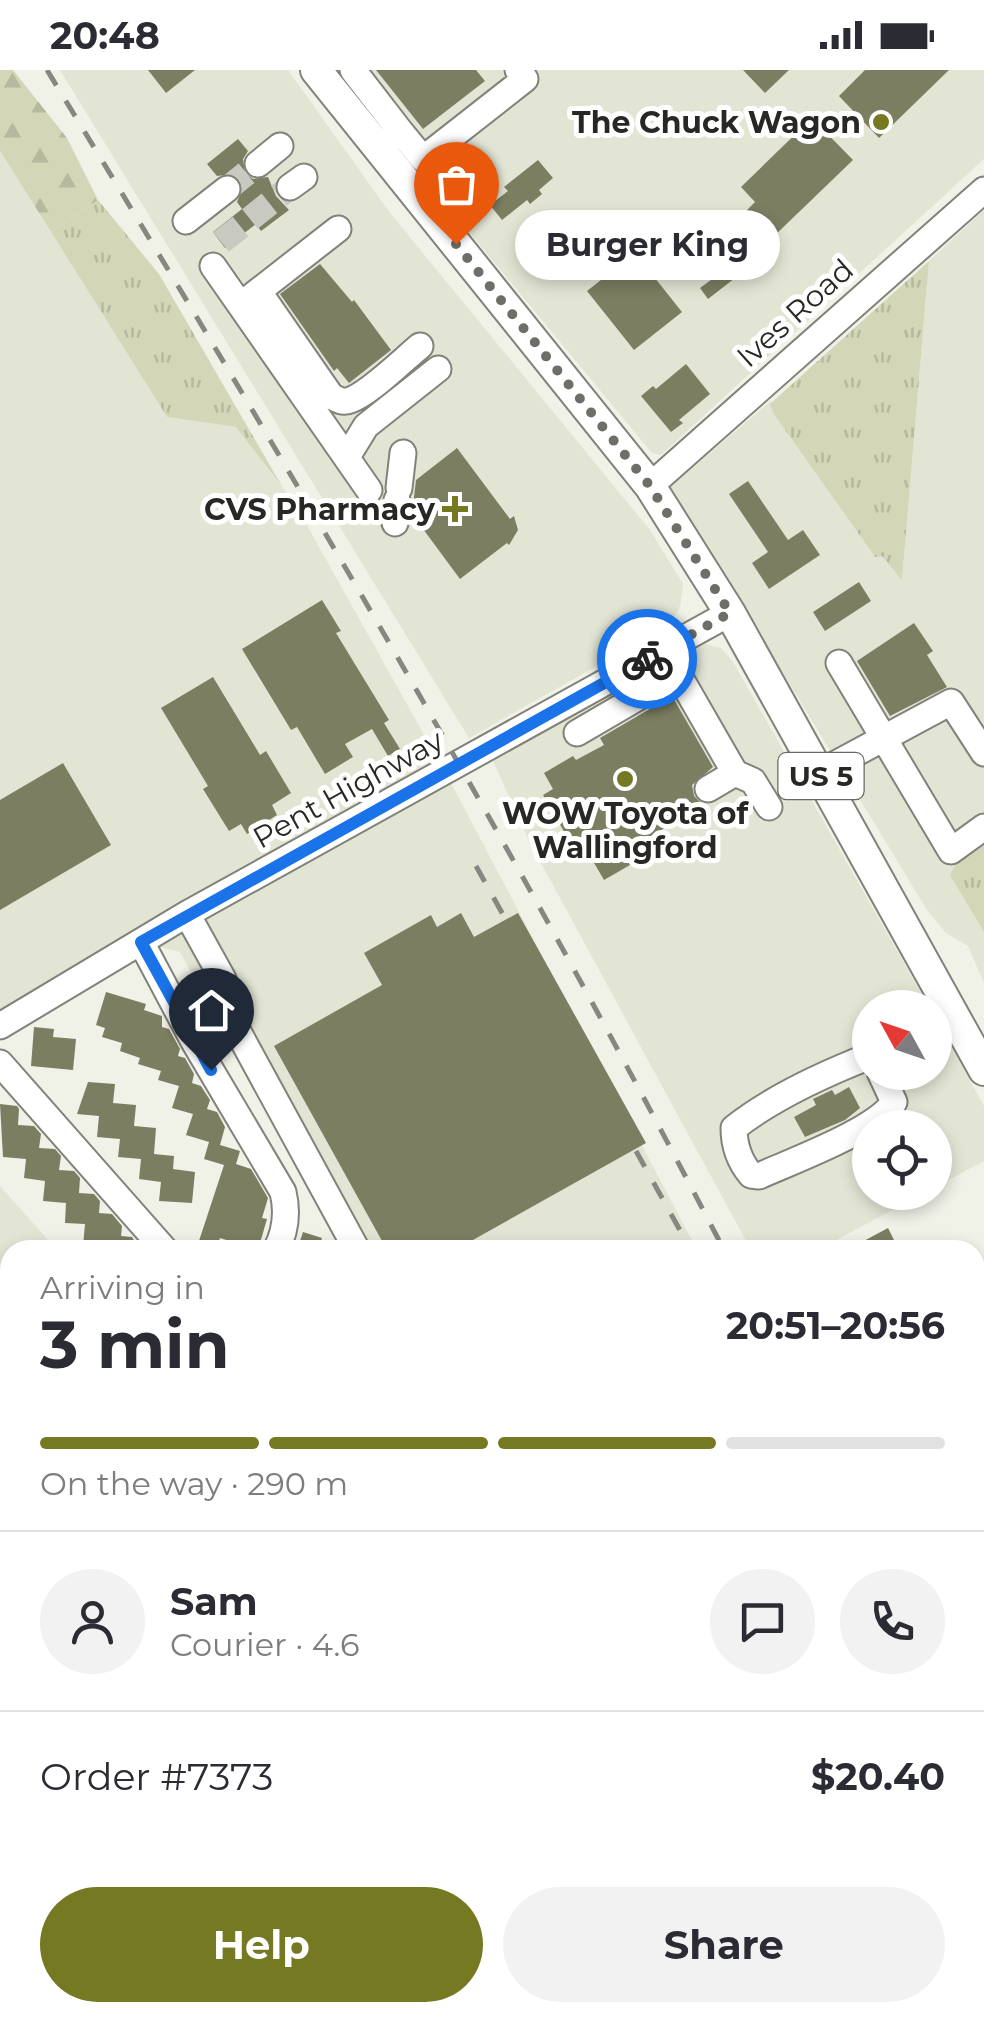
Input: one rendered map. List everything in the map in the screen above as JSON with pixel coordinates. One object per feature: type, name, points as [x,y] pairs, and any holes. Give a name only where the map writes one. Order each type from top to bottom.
[{"type":"main road","name":"US 5","points":[[316,70],[389,139],[650,486],[730,613],[819,773],[931,990]]},
{"type":"main road","name":"US 5","points":[[952,1026],[984,1070]]},
{"type":"street","points":[[353,70],[389,139],[423,158],[525,78],[518,70]]},
{"type":"street","points":[[258,164],[280,146]]},
{"type":"street","points":[[186,222],[227,190]]},
{"type":"street","name":"Ives Road","points":[[650,486],[984,190]]},
{"type":"street","points":[[250,298],[338,229]]},
{"type":"street","points":[[213,254],[250,298],[316,393],[347,457],[369,490]]},
{"type":"street","points":[[316,393],[348,400],[420,346]]},
{"type":"street","points":[[347,457],[366,426],[438,368]]},
{"type":"street","points":[[397,504],[403,453]]},
{"type":"street","name":"Pent Highway","points":[[0,1026],[187,914],[730,613]]},
{"type":"street","points":[[839,663],[950,851],[984,827]]},
{"type":"street","points":[[577,733],[678,674],[735,773],[753,780],[768,807]]},
{"type":"street","points":[[819,773],[952,702],[984,753]]},
{"type":"street","points":[[708,789],[735,773]]},
{"type":"street","points":[[187,914],[223,978],[236,1028],[351,1240]]},
{"type":"street","points":[[141,942],[282,1192],[286,1214],[280,1240]]},
{"type":"street","points":[[0,1062],[155,1240]]},
{"type":"street","points":[[852,1063],[734,1128],[734,1142],[751,1175],[759,1176],[869,1125],[887,1113],[894,1102],[888,1090]]},
{"type":"shaded area","points":[[60,70],[288,70],[390,213],[650,530],[683,584],[676,614],[661,630],[469,738]]},
{"type":"shaded area","points":[[335,70],[984,70],[984,159],[661,455],[652,453]]},
{"type":"shaded area","points":[[0,151],[167,417],[236,427],[295,504],[451,783],[692,1240],[339,1240],[180,952],[156,946],[0,1035]]},
{"type":"shaded area","points":[[984,210],[984,983],[968,946],[946,933],[927,910],[670,487],[773,399],[773,413],[874,556],[882,556],[902,579],[929,261]]},
{"type":"shaded area","points":[[706,644],[721,648],[733,662],[919,990],[852,990],[852,1090],[952,1090],[952,1049],[984,1106],[984,1161],[952,1178],[952,1110],[852,1110],[852,1210],[893,1210],[836,1240],[746,1240],[528,839],[490,754]]},
{"type":"shaded area","points":[[0,1186],[48,1240],[0,1240]]},
{"type":"green space","points":[[0,70],[13,70],[67,138],[98,200],[51,232],[0,151]]},
{"type":"green space","points":[[98,200],[159,274],[283,488],[236,427],[167,417],[51,232]]},
{"type":"green space","points":[[929,261],[902,580],[882,556],[875,557],[770,404]]},
{"type":"green space","points":[[984,842],[984,932],[950,875],[956,863]]},
{"type":"building","points":[[148,70],[195,70],[166,93]]},
{"type":"building","points":[[376,70],[476,70],[485,81],[423,129]]},
{"type":"building","points":[[743,70],[789,70],[765,93]]},
{"type":"building","points":[[865,70],[949,70],[879,138],[839,96]]},
{"type":"building","points":[[812,118],[853,160],[772,238],[746,211],[755,202],[741,187]]},
{"type":"building","points":[[238,139],[248,151],[243,159],[245,173],[253,179],[268,177],[276,196],[289,210],[261,231],[256,224],[225,248],[213,232],[242,209],[237,202],[243,186],[232,174],[217,176],[207,164]]},
{"type":"building","points":[[538,160],[553,178],[530,204],[527,200],[502,220],[490,205],[508,191],[504,187]]},
{"type":"building","points":[[635,253],[682,312],[634,350],[587,291]]},
{"type":"building","points":[[320,264],[354,300],[391,350],[349,383],[337,368],[334,371],[280,294]]},
{"type":"building","points":[[727,268],[735,278],[708,299],[700,288]]},
{"type":"building","points":[[686,364],[710,394],[679,420],[683,423],[671,432],[641,396]]},
{"type":"building","name":"CVS Pharmacy","points":[[457,448],[510,519],[514,516],[518,530],[509,545],[460,579],[412,514],[416,480]]},
{"type":"building","points":[[748,481],[788,540],[803,530],[820,555],[769,589],[752,563],[768,552],[729,494]]},
{"type":"building","points":[[859,582],[871,601],[825,631],[813,612]]},
{"type":"building","points":[[322,600],[341,631],[336,633],[389,720],[384,723],[400,749],[388,756],[372,729],[345,744],[353,757],[325,774],[297,727],[291,730],[242,649]]},
{"type":"building","points":[[914,623],[933,651],[927,655],[947,687],[890,716],[857,661]]},
{"type":"building","points":[[213,677],[260,755],[266,751],[291,793],[272,805],[277,815],[247,834],[241,824],[229,831],[203,789],[208,786],[161,708]]},
{"type":"building","name":"WOW Toyota of Wallingford","points":[[672,696],[713,767],[692,785],[694,796],[704,806],[629,848],[637,861],[604,880],[579,837],[570,842],[543,795],[553,789],[544,773],[573,756],[576,760],[604,745],[600,738]]},
{"type":"building","points":[[63,763],[111,845],[0,910],[0,800]]},
{"type":"building","points":[[461,913],[474,937],[518,913],[646,1143],[473,1240],[381,1240],[274,1046],[382,985],[364,953],[431,915],[437,927]]},
{"type":"building","points":[[106,992],[146,1004],[144,1010],[162,1016],[162,1027],[169,1029],[180,1049],[178,1056],[185,1058],[194,1074],[192,1083],[201,1086],[210,1100],[207,1109],[217,1112],[225,1127],[220,1145],[240,1151],[236,1164],[251,1169],[268,1198],[261,1240],[199,1240],[224,1165],[204,1159],[209,1142],[186,1135],[193,1114],[172,1108],[179,1086],[158,1080],[161,1071],[138,1064],[140,1058],[120,1051],[122,1043],[102,1037],[105,1028],[96,1025]]},
{"type":"building","points":[[34,1027],[54,1029],[53,1037],[76,1039],[73,1070],[31,1066]]},
{"type":"building","points":[[88,1082],[115,1084],[113,1103],[136,1105],[134,1126],[156,1128],[154,1154],[174,1156],[173,1169],[195,1172],[192,1203],[159,1201],[161,1182],[139,1179],[141,1159],[118,1157],[120,1139],[97,1137],[99,1116],[77,1114]]},
{"type":"building","points":[[849,1087],[860,1108],[852,1110],[845,1120],[805,1137],[794,1117],[816,1105],[813,1099],[832,1090],[835,1095]]},
{"type":"building","points":[[0,1104],[17,1106],[18,1125],[34,1126],[41,1134],[39,1148],[55,1149],[61,1156],[59,1170],[74,1171],[80,1178],[79,1193],[94,1194],[100,1201],[99,1213],[112,1214],[122,1226],[121,1236],[134,1240],[84,1240],[85,1224],[65,1223],[66,1203],[43,1201],[45,1181],[24,1178],[26,1159],[3,1157]]},
{"type":"building","points":[[888,1228],[894,1240],[866,1240]]},
{"type":"building","points":[[303,1232],[322,1238],[321,1240],[300,1240]]},
{"type":"tunnel","points":[[227,189],[258,164]]},
{"type":"tunnel","points":[[221,242],[290,187]]},
{"type":"railway","points":[[47,70],[396,654],[563,950],[719,1240]]},
{"type":"railway","points":[[476,866],[506,920]]},
{"type":"railway","points":[[636,1151],[685,1240]]},
{"type":"way so far","points":[[456,244],[650,486],[730,613],[647,659]]},
{"type":"place","name":"The Chuck Wagon","points":[[881,122]]},
{"type":"place","name":"Burger King","points":[[456,244]]},
{"type":"place","name":"CVS Pharmacy","points":[[455,509]]},
{"type":"place","name":"WOW Toyota of Wallingford","points":[[625,779]]},
{"type":"route","points":[[211,1070],[141,942],[647,659]]}]
